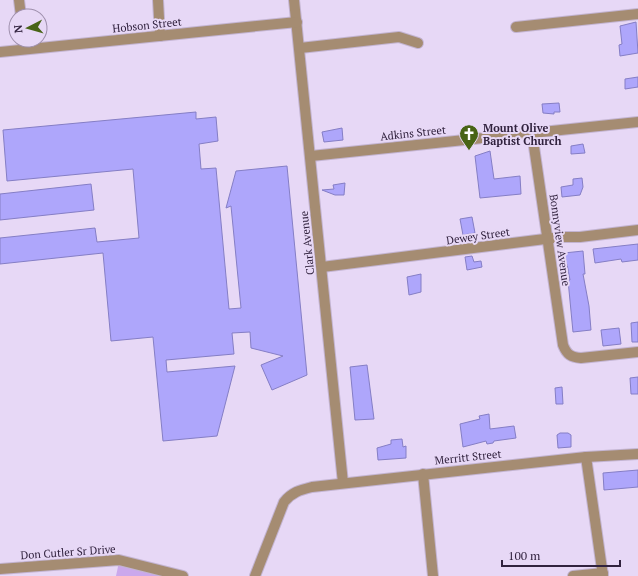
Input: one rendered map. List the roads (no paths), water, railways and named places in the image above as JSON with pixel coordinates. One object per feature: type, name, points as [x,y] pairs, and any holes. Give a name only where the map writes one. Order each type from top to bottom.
[{"type":"street","points":[[158,0],[160,36]]},
{"type":"street","name":"Clark Avenue","points":[[294,0],[311,156],[342,483]]},
{"type":"street","points":[[516,27],[638,14]]},
{"type":"street","name":"Hobson Street","points":[[48,43],[160,36],[297,22]]},
{"type":"street","points":[[300,48],[399,37],[418,43]]},
{"type":"street","name":"Hobson Street","points":[[0,52],[14,48]]},
{"type":"street","name":"Adkins Street","points":[[311,156],[638,122]]},
{"type":"street","name":"Bonnyview Avenue","points":[[532,132],[565,351],[572,357],[581,358],[638,352]]},
{"type":"street","name":"Dewey Street","points":[[322,267],[547,238],[638,230]]},
{"type":"street","name":"Merritt Street","points":[[255,576],[284,502],[291,494],[300,489],[342,483],[586,457],[638,454]]},
{"type":"street","points":[[573,576],[603,575],[586,457]]},
{"type":"street","points":[[423,474],[433,576]]},
{"type":"street","name":"Don Cutler Sr Drive","points":[[0,569],[120,560],[183,576]]},
{"type":"place","name":"Mount Olive Baptist Church","points":[[469,151]]}]
